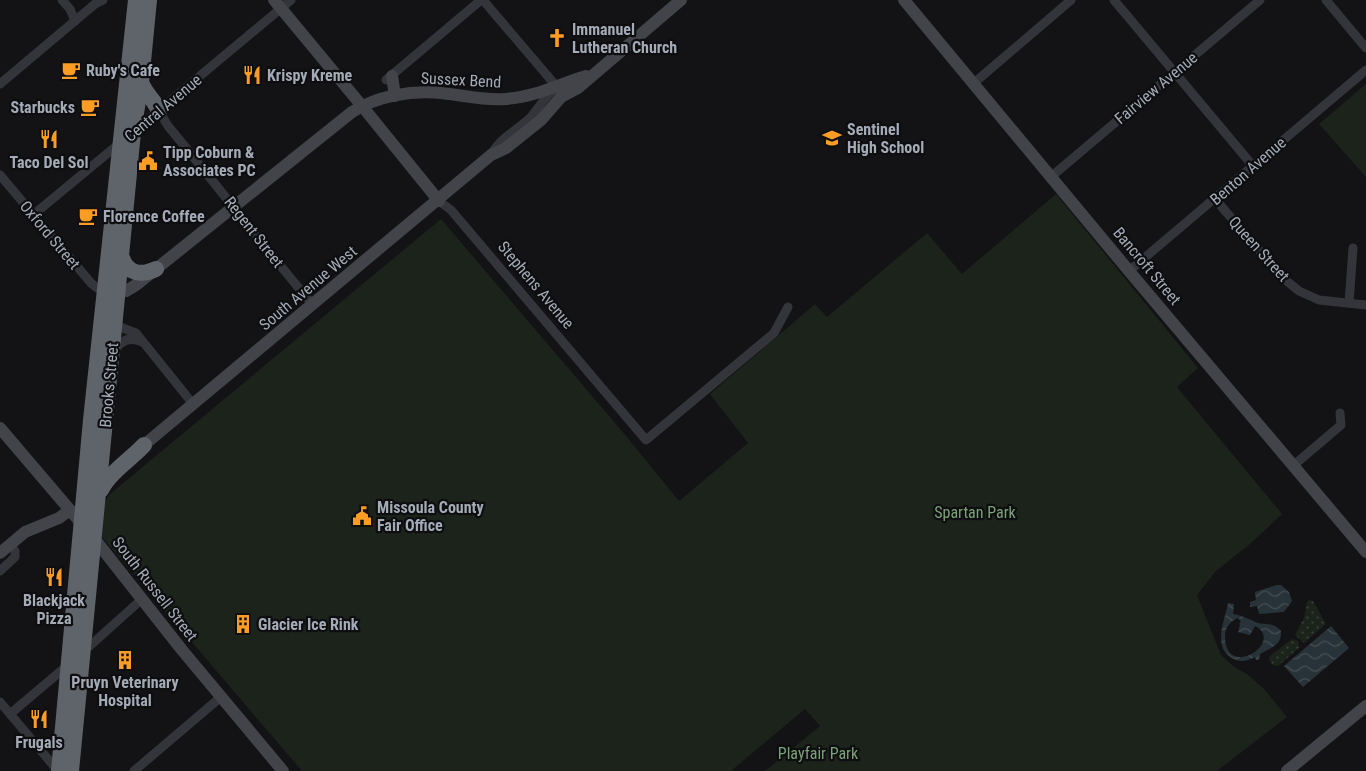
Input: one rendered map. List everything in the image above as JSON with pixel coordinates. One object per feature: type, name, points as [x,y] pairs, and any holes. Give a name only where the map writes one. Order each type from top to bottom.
[{"type":"highway","name":"Brooks Street","points":[[71,771],[81,524],[107,450],[115,321],[111,290],[122,258],[134,17],[145,0]]},
{"type":"highway","name":"Brooks Street","points":[[59,771],[93,538],[91,495],[127,137],[141,82],[145,0]]},
{"type":"highway","points":[[141,82],[143,89],[158,106],[159,111]]},
{"type":"highway","points":[[122,258],[129,270],[135,273],[147,273],[156,269]]},
{"type":"highway","points":[[70,510],[91,495],[144,445]]},
{"type":"highway","points":[[107,450],[115,456],[123,456],[144,445]]},
{"type":"street","points":[[62,0],[70,9],[75,21]]},
{"type":"street","points":[[129,0],[134,7],[134,17]]},
{"type":"street","points":[[395,96],[389,78],[482,0],[557,87]]},
{"type":"street","name":"South Avenue West","points":[[144,445],[439,201],[491,155],[506,148],[541,120],[561,97],[578,88],[681,0]]},
{"type":"street","name":"Bancroft Street","points":[[904,0],[1366,552]]},
{"type":"street","points":[[974,83],[1071,0]]},
{"type":"street","points":[[1114,0],[1253,166]]},
{"type":"street","name":"Fairview Avenue","points":[[1052,176],[1260,0]]},
{"type":"street","points":[[1326,0],[1366,48]]},
{"type":"street","points":[[0,84],[99,1]]},
{"type":"street","name":"Stephens Avenue","points":[[282,3],[439,201],[451,210],[646,440],[774,333],[788,307]]},
{"type":"street","name":"Central Avenue","points":[[33,214],[159,111],[282,3]]},
{"type":"street","name":"Benton Avenue","points":[[1129,271],[1366,70]]},
{"type":"street","name":"South Avenue West","points":[[491,155],[498,143],[531,116],[547,95],[557,87],[591,76]]},
{"type":"street","name":"Sussex Bend","points":[[111,290],[126,291],[132,288],[362,106],[374,100],[418,93],[505,99],[536,94],[557,87]]},
{"type":"street","name":"Regent Street","points":[[159,111],[168,126],[235,207],[268,252],[313,305]]},
{"type":"street","name":"Oxford Street","points":[[0,175],[94,286],[111,290]]},
{"type":"street","name":"Queen Street","points":[[1215,198],[1283,278],[1299,291],[1319,300],[1366,305]]},
{"type":"street","points":[[1349,303],[1353,248]]},
{"type":"street","points":[[115,321],[120,327],[136,333],[192,404]]},
{"type":"street","points":[[113,353],[119,344],[126,339],[135,339],[142,342]]},
{"type":"street","points":[[1294,465],[1341,425],[1340,412]]},
{"type":"street","name":"South Russell Street","points":[[0,428],[70,510],[176,643],[284,771]]},
{"type":"street","points":[[0,553],[25,532],[59,518],[70,510]]},
{"type":"street","points":[[0,571],[15,557],[15,551],[10,544]]},
{"type":"street","points":[[10,714],[142,599]]},
{"type":"street","points":[[134,771],[222,696]]},
{"type":"street","points":[[0,702],[59,771]]},
{"type":"street","points":[[1287,771],[1366,706]]},
{"type":"green space","points":[[1366,84],[1366,177],[1319,124]]},
{"type":"green space","points":[[1056,194],[1198,368],[1177,387],[1282,514],[1250,544],[1216,571],[1197,595],[1221,655],[1264,689],[1287,717],[1217,771],[765,771],[820,726],[805,709],[731,771],[302,771],[101,536],[103,504],[110,494],[441,219],[627,437],[679,501],[748,443],[710,394],[815,304],[827,317],[927,233],[962,274]]},
{"type":"green space","points":[[1309,600],[1313,601],[1326,624],[1304,643],[1295,635],[1304,618]]},
{"type":"green space","points":[[1292,639],[1298,641],[1299,648],[1278,666],[1273,665],[1269,660],[1270,656]]},
{"type":"water","points":[[1281,585],[1289,592],[1292,601],[1284,612],[1259,614],[1257,606],[1250,607],[1250,602],[1256,600],[1255,592]]},
{"type":"water","points":[[1228,603],[1234,604],[1233,614],[1259,623],[1275,626],[1281,631],[1278,643],[1260,654],[1259,660],[1256,660],[1255,657],[1249,660],[1238,661],[1226,653],[1221,640],[1221,633]],"holes":[[[1238,618],[1241,621],[1238,632],[1250,635],[1255,626],[1263,633],[1263,641],[1259,648],[1252,654],[1243,657],[1234,656],[1228,649],[1225,636],[1230,623]]]},
{"type":"water","points":[[1331,626],[1349,648],[1303,687],[1284,666]]},
{"type":"place","name":"Immanuel Lutheran Church","points":[[557,38]]},
{"type":"place","name":"Ruby's Cafe","points":[[71,70]]},
{"type":"place","name":"Krispy Kreme","points":[[252,75]]},
{"type":"place","name":"Starbucks","points":[[90,107]]},
{"type":"place","name":"Sentinel High School","points":[[832,138]]},
{"type":"place","name":"Taco Del Sol","points":[[49,139]]},
{"type":"place","name":"Tipp Coburn & Associates PC","points":[[148,161]]},
{"type":"place","name":"Florence Coffee","points":[[88,216]]},
{"type":"place","name":"Missoula County Fair Office","points":[[362,516]]},
{"type":"place","name":"Blackjack Pizza","points":[[54,577]]},
{"type":"place","name":"Glacier Ice Rink","points":[[243,624]]},
{"type":"place","name":"Pruyn Veterinary Hospital","points":[[125,660]]},
{"type":"place","name":"Frugals","points":[[39,719]]},
{"type":"park label","name":"Spartan Park","points":[[975,512]]},
{"type":"park label","name":"Playfair Park","points":[[818,753]]}]
